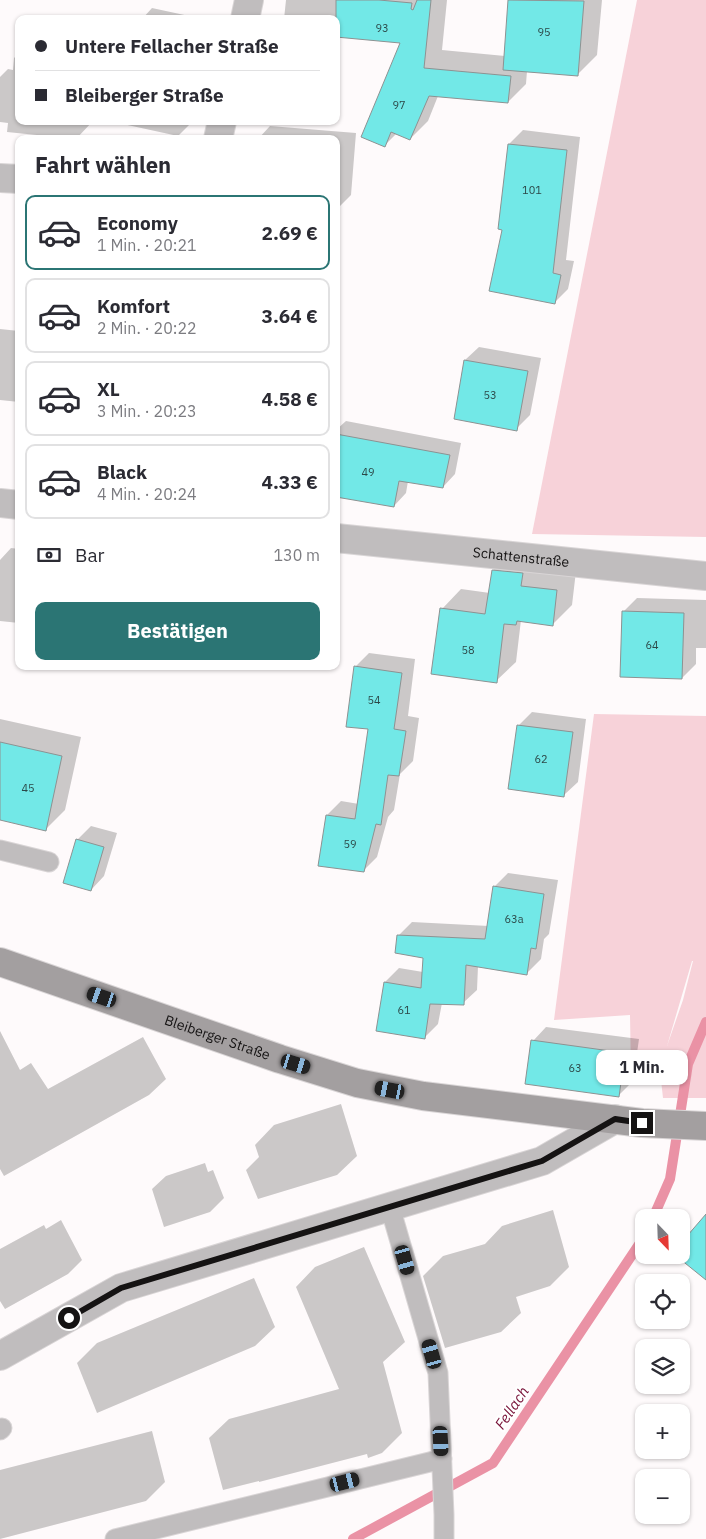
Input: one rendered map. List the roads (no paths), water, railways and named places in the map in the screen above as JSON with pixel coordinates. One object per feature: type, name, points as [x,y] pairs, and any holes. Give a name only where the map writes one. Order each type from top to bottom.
[{"type":"main road","name":"Bleiberger Straße","points":[[0,962],[280,1059],[357,1083],[423,1096],[642,1123],[706,1126]]},
{"type":"street","points":[[246,15],[249,0]]},
{"type":"street","points":[[0,178],[15,179]]},
{"type":"street","points":[[0,503],[15,505]]},
{"type":"street","name":"Schattenstraße","points":[[340,538],[706,576]]},
{"type":"street","points":[[0,1356],[121,1288],[542,1161],[615,1119]]},
{"type":"lane","points":[[0,850],[49,862]]},
{"type":"lane","points":[[390,1207],[438,1373],[444,1539]]},
{"type":"lane","points":[[115,1539],[442,1464]]},
{"type":"waterway","name":"Fellach","points":[[657,1209],[670,1179],[688,1064],[706,1022]]},
{"type":"waterway","name":"Fellach","points":[[353,1539],[493,1463],[635,1250]]}]
